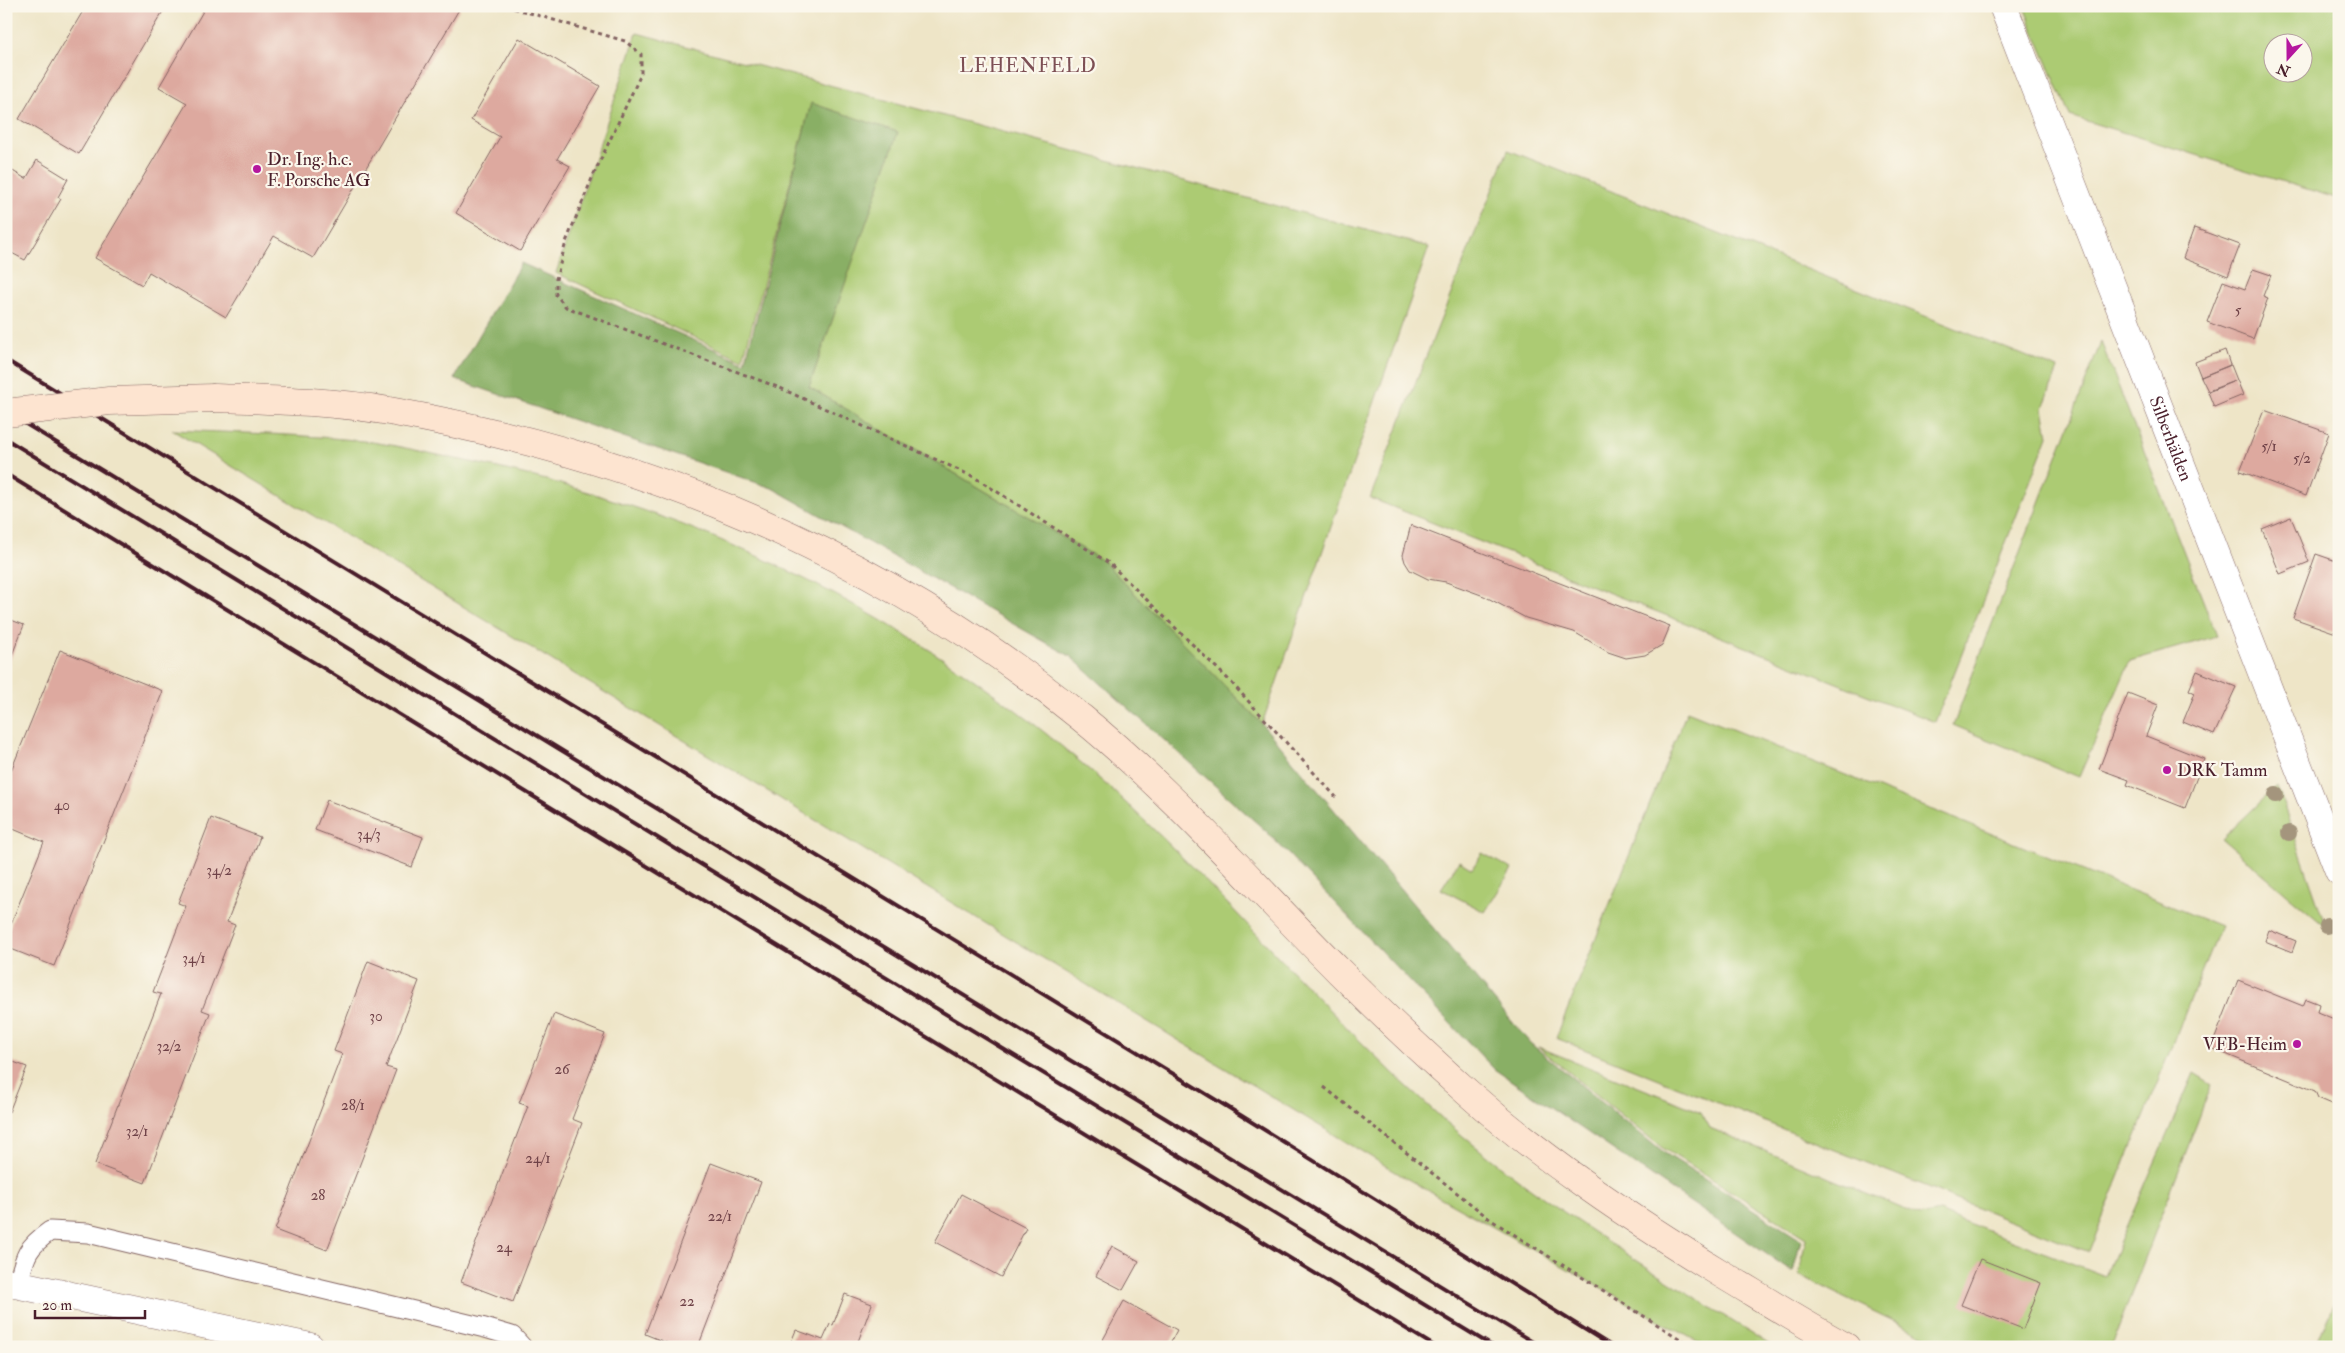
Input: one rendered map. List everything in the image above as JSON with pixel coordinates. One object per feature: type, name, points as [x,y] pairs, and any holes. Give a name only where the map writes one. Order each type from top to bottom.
[{"type":"main road","points":[[6,413],[109,401],[214,398],[283,400],[385,411],[522,439],[661,481],[735,510],[892,587],[947,619],[1010,662],[1085,721],[1148,776],[1210,836],[1340,973],[1469,1094],[1558,1164],[1655,1233],[1846,1347]]},
{"type":"street","name":"Silberhälden","points":[[2003,6],[2339,871]]},
{"type":"street","points":[[12,1283],[310,1347]]},
{"type":"lane","points":[[12,1283],[34,1243],[50,1230],[88,1233],[485,1328],[512,1336],[522,1347]]},
{"type":"path","points":[[506,6],[625,40],[640,54],[642,74],[593,176],[564,251],[556,278],[556,294],[566,308],[780,388],[974,477],[1109,563],[1230,680],[1336,796]]},
{"type":"path","points":[[1324,1087],[1491,1220],[1693,1347]]},
{"type":"green space","points":[[2017,6],[2339,6],[2339,199],[2070,116],[2025,10]]},
{"type":"green space","points":[[637,33],[1429,247],[1262,724],[1103,561],[809,387],[897,132],[811,104],[743,360],[556,273]]},
{"type":"green space","points":[[811,103],[898,132],[809,387],[1103,561],[1262,724],[1530,1043],[1660,1150],[1801,1240],[1793,1272],[1494,1069],[1267,832],[1070,656],[772,488],[454,379],[521,263],[745,363]]},
{"type":"green space","points":[[1508,150],[2058,369],[2043,408],[2048,436],[1935,722],[1370,498]]},
{"type":"green space","points":[[2101,342],[2217,636],[2130,661],[2079,777],[1953,725]]},
{"type":"green space","points":[[172,430],[297,435],[372,442],[549,481],[640,509],[729,543],[815,584],[898,631],[978,683],[1054,740],[1126,803],[1167,842],[1362,1043],[1402,1082],[1482,1152],[1604,1239],[1773,1347],[1707,1347],[1404,1177]]},
{"type":"green space","points":[[1687,711],[2220,926],[2089,1252],[1556,1038]]},
{"type":"green space","points":[[2277,786],[2326,927],[2222,839]]},
{"type":"green space","points":[[1482,853],[1512,869],[1485,912],[1441,889],[1459,861],[1472,869]]},
{"type":"green space","points":[[1538,1047],[1701,1112],[1710,1128],[1920,1216],[1939,1212],[2105,1276],[2194,1073],[2212,1084],[2111,1347],[1947,1347],[1799,1275],[1806,1238],[1661,1147]]},
{"type":"green space","points":[[2339,1289],[2339,1347],[2315,1347]]},
{"type":"building","points":[[86,6],[166,6],[79,154],[19,119]]},
{"type":"building","name":"Dr. Ing. h.c. F. Porsche AG","points":[[206,6],[461,6],[313,258],[274,236],[226,317],[149,272],[142,285],[95,258],[187,103],[159,87]]},
{"type":"building","points":[[519,38],[600,86],[557,159],[570,166],[520,251],[456,213],[500,137],[471,120]]},
{"type":"building","points":[[37,160],[68,179],[58,197],[61,199],[25,260],[6,250],[6,167],[26,179]]},
{"type":"building","points":[[2194,228],[2240,245],[2228,276],[2183,258]]},
{"type":"building","points":[[2253,269],[2271,275],[2263,296],[2268,298],[2253,339],[2207,322],[2223,281],[2245,289]]},
{"type":"building","points":[[2225,350],[2230,365],[2201,377],[2195,362]]},
{"type":"building","points":[[2231,365],[2237,380],[2208,391],[2201,377]]},
{"type":"building","points":[[2237,380],[2243,395],[2214,407],[2208,392]]},
{"type":"building","points":[[2264,410],[2329,433],[2306,496],[2240,471]]},
{"type":"building","points":[[2339,487],[2339,507],[2332,504]]},
{"type":"building","points":[[2291,517],[2309,562],[2280,574],[2262,529]]},
{"type":"building","points":[[1411,525],[1670,626],[1662,645],[1645,655],[1626,658],[1608,652],[1574,632],[1526,618],[1484,596],[1446,582],[1428,579],[1410,570],[1405,562],[1403,555]]},
{"type":"building","points":[[2316,554],[2339,562],[2339,634],[2293,618]]},
{"type":"building","points":[[6,618],[24,625],[6,670]]},
{"type":"building","points":[[60,650],[163,691],[54,966],[6,947],[6,936],[44,842],[6,826],[6,783]]},
{"type":"building","points":[[2197,671],[2236,687],[2214,735],[2183,722],[2195,693],[2189,690]]},
{"type":"building","points":[[2128,693],[2158,705],[2146,736],[2204,759],[2185,808],[2127,785],[2129,780],[2099,769]]},
{"type":"building","points":[[327,800],[423,837],[412,867],[315,830]]},
{"type":"building","points":[[211,818],[260,837],[227,922],[235,925],[202,1010],[210,1013],[145,1183],[95,1164],[161,994],[153,992],[186,906],[178,903]]},
{"type":"building","points":[[2269,930],[2296,941],[2292,952],[2265,941]]},
{"type":"building","points":[[368,961],[419,981],[386,1067],[396,1070],[327,1250],[275,1230],[342,1054],[334,1051]]},
{"type":"building","points":[[2238,980],[2303,1006],[2306,999],[2319,1004],[2317,1012],[2339,1021],[2339,1107],[2318,1098],[2315,1091],[2211,1048]]},
{"type":"building","points":[[554,1014],[605,1034],[572,1119],[582,1123],[513,1302],[461,1282],[528,1106],[519,1103]]},
{"type":"building","points":[[8,1060],[27,1067],[9,1112],[6,1111],[6,1066]]},
{"type":"building","points":[[711,1163],[761,1182],[698,1347],[677,1347],[645,1334]]},
{"type":"building","points":[[961,1194],[1026,1228],[1001,1277],[935,1242]]},
{"type":"building","points":[[1112,1246],[1139,1261],[1123,1290],[1096,1276]]},
{"type":"building","points":[[1980,1259],[2041,1283],[2023,1329],[1961,1305]]},
{"type":"building","points":[[845,1294],[872,1304],[856,1347],[789,1347],[796,1330],[823,1340],[830,1324],[833,1325]]},
{"type":"building","points":[[1124,1301],[1177,1330],[1168,1347],[1099,1347]]},
{"type":"railway","points":[[6,360],[1221,1103],[1613,1347]]},
{"type":"railway","points":[[6,412],[1541,1347]]},
{"type":"railway","points":[[6,439],[1494,1347]]},
{"type":"railway","points":[[6,474],[1436,1347]]},
{"type":"place","name":"Dr. Ing. h.c. F. Porsche AG","points":[[257,169]]},
{"type":"place","name":"DRK Tamm","points":[[2167,770]]},
{"type":"place","name":"VFB-Heim","points":[[2297,1044]]},
{"type":"district","name":"LEHENFELD","points":[[1028,66]]}]
